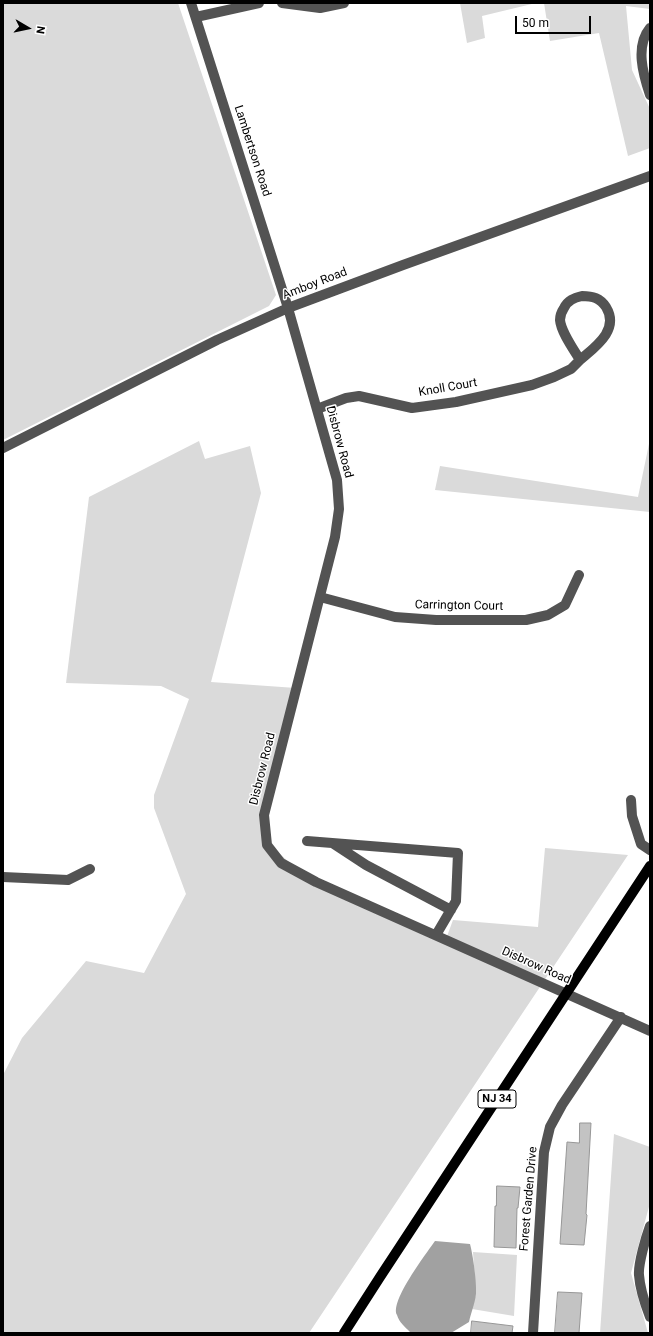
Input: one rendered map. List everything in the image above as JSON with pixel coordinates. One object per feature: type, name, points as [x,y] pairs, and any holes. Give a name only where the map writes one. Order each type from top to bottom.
[{"type":"main road","name":"NJ 34","points":[[344,1333],[650,866]]},
{"type":"street","name":"Lambertson Road","points":[[191,3],[288,308]]},
{"type":"street","points":[[196,17],[259,3]]},
{"type":"street","points":[[282,3],[320,8],[344,3]]},
{"type":"street","points":[[650,28],[642,40],[641,54],[643,71],[650,95]]},
{"type":"street","name":"Amboy Road","points":[[3,448],[217,340],[288,308],[650,176]]},
{"type":"street","name":"Knoll Court","points":[[317,409],[346,398],[359,396],[412,408],[456,402],[532,384],[554,377],[571,369],[603,338],[611,322],[604,305],[597,298],[589,296],[574,298],[568,302],[560,315],[563,331],[580,360]]},
{"type":"street","name":"Disbrow Road","points":[[288,308],[337,480],[339,509],[335,537],[264,815],[267,844],[281,863],[316,882],[650,1031]]},
{"type":"street","name":"Carrington Court","points":[[320,597],[394,617],[436,620],[526,620],[548,615],[565,605],[579,575]]},
{"type":"street","points":[[631,800],[632,816],[641,844],[650,850]]},
{"type":"street","points":[[307,841],[458,852],[456,901],[436,935]]},
{"type":"street","points":[[334,843],[366,865],[451,910]]},
{"type":"street","points":[[3,877],[68,880],[90,869]]},
{"type":"street","name":"Forest Garden Drive","points":[[533,1333],[543,1158],[550,1127],[562,1105],[621,1017]]},
{"type":"street","points":[[650,1226],[646,1237],[639,1274],[644,1300],[650,1317]]},
{"type":"shaded area","points":[[3,3],[178,3],[276,295],[269,306],[3,440]]},
{"type":"shaded area","points":[[460,3],[536,3],[482,16],[485,38],[467,43]]},
{"type":"shaded area","points":[[544,3],[650,3],[650,9],[626,6],[632,70],[650,109],[650,148],[628,156],[599,33],[550,41]]},
{"type":"shaded area","points":[[650,439],[650,512],[435,490],[440,466],[638,497]]},
{"type":"shaded area","points":[[199,441],[205,459],[250,446],[261,493],[211,682],[296,688],[263,813],[265,841],[297,869],[446,939],[453,920],[538,927],[545,848],[628,855],[309,1333],[3,1333],[3,1075],[22,1038],[86,961],[144,973],[186,894],[154,808],[154,795],[189,699],[161,686],[66,683],[89,497]]},
{"type":"shaded area","points":[[614,1134],[650,1147],[650,1203],[631,1273],[648,1333],[600,1333]]},
{"type":"shaded area","points":[[435,1241],[470,1244],[476,1283],[474,1304],[469,1322],[451,1333],[410,1332],[398,1318],[396,1308],[410,1278]]},
{"type":"shaded area","points":[[473,1252],[517,1255],[514,1316],[472,1309],[476,1294]]},
{"type":"building","points":[[580,1123],[591,1123],[587,1215],[584,1245],[560,1244],[567,1142],[579,1143]]},
{"type":"building","points":[[497,1186],[520,1187],[517,1208],[516,1248],[494,1247]]},
{"type":"building","points":[[558,1292],[582,1293],[579,1333],[555,1333]]},
{"type":"building","points":[[472,1321],[513,1326],[512,1333],[471,1333]]}]
